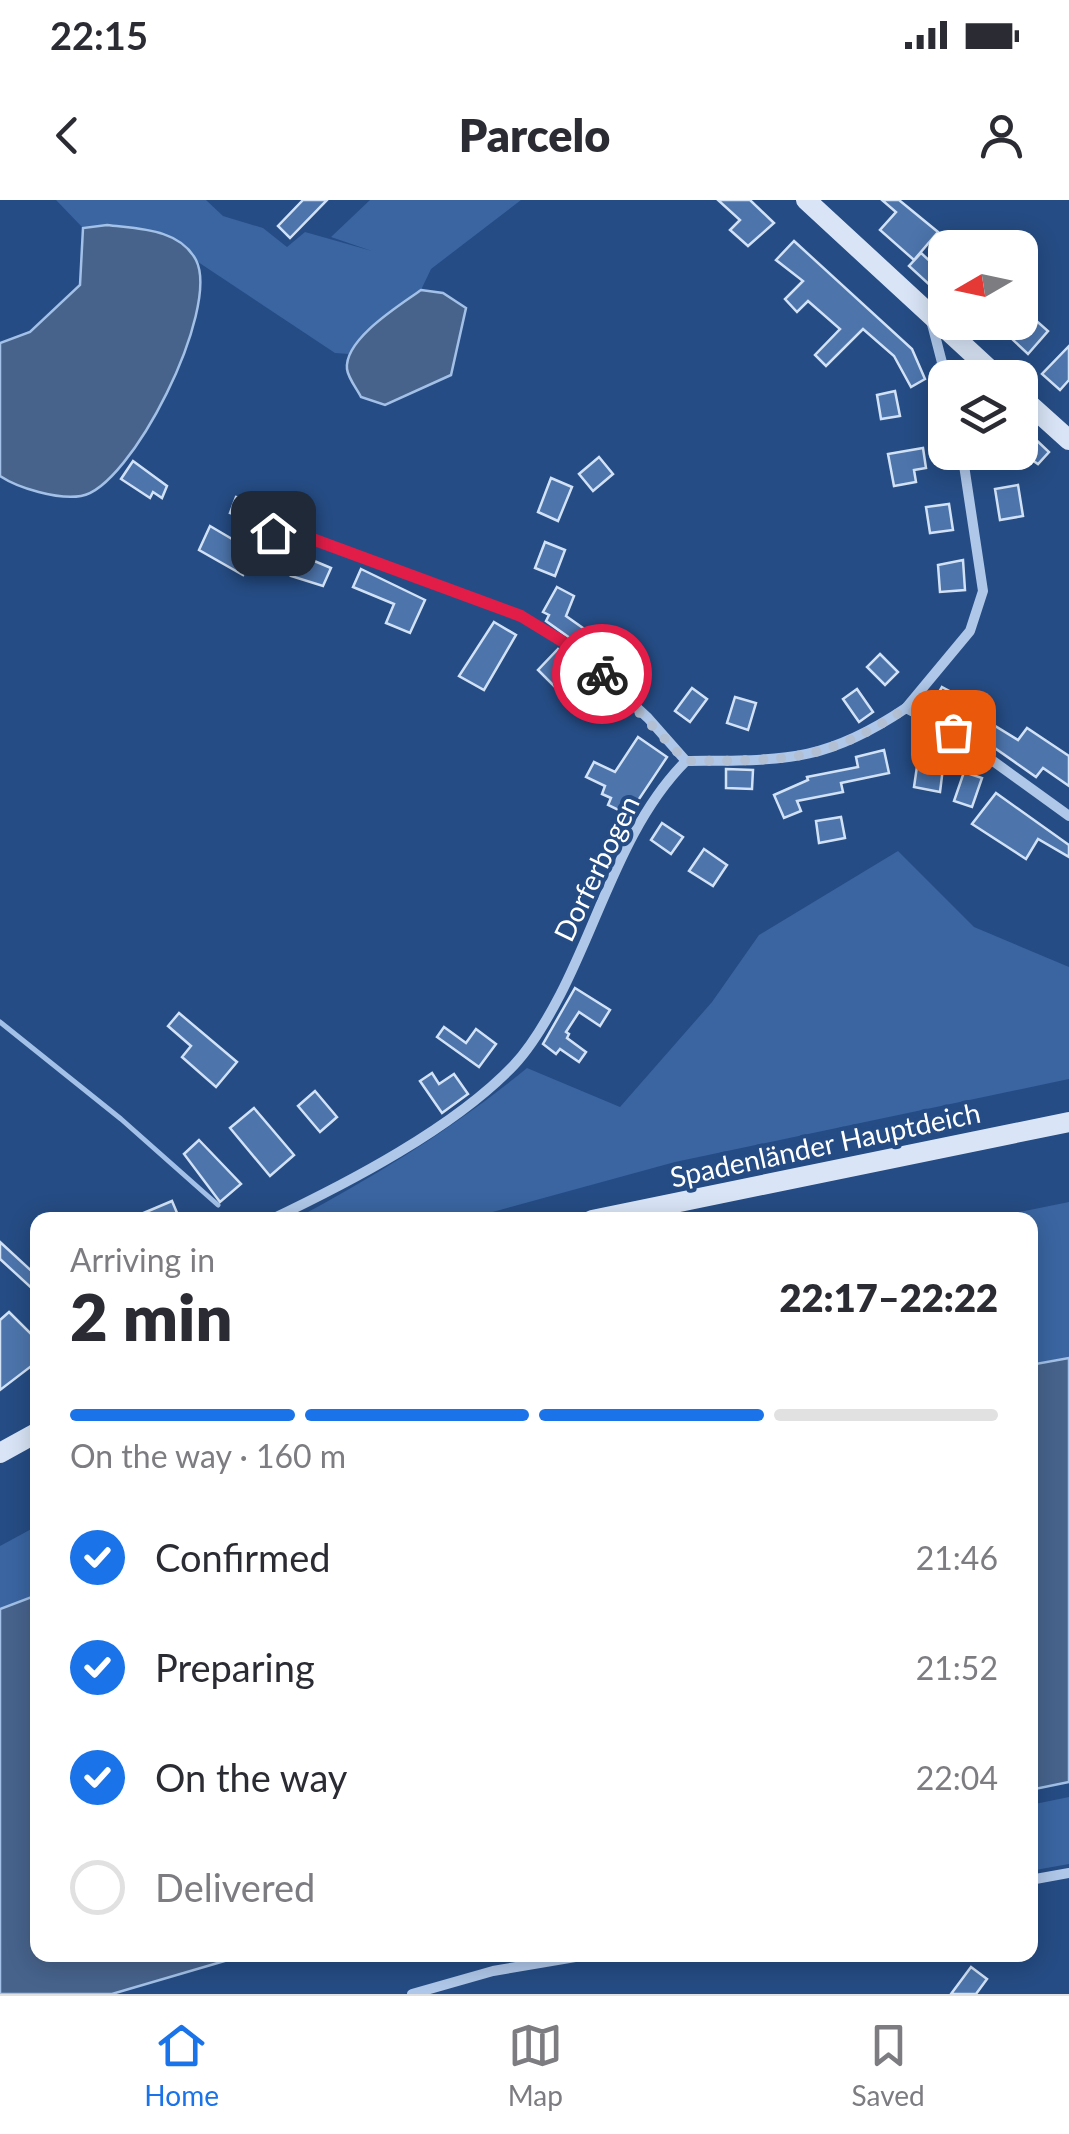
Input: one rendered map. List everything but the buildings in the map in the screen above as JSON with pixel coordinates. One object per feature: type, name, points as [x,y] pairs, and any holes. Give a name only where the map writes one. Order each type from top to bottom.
[{"type":"street","points":[[806,200],[928,312]]},
{"type":"street","points":[[958,340],[980,360]]},
{"type":"street","points":[[1038,412],[1069,440]]},
{"type":"street","points":[[273,533],[296,533],[521,616],[570,646],[648,718],[686,761],[818,755],[868,734],[906,708],[970,631],[984,591],[965,470]]},
{"type":"street","points":[[906,708],[953,732],[1069,816]]},
{"type":"street","name":"Dorferbogen","points":[[287,1212],[464,1110],[516,1063],[558,998],[634,835],[665,782],[686,761]]},
{"type":"street","name":"Spadenländer Hauptdeich","points":[[631,1212],[1069,1122]]},
{"type":"street","points":[[0,1453],[30,1436]]},
{"type":"street","points":[[1038,1879],[1069,1874]]},
{"type":"street","points":[[412,1994],[492,1971],[545,1962]]},
{"type":"shaded area","points":[[56,200],[206,200],[223,216],[263,228],[287,247],[305,232],[372,251],[331,237],[370,200],[521,200],[431,269],[421,290],[378,320],[349,354],[335,353],[195,260],[165,233],[107,225],[83,228]]},
{"type":"shaded area","points":[[107,225],[156,232],[189,249],[196,260],[200,284],[196,316],[167,393],[124,463],[101,486],[81,496],[39,492],[0,476],[0,343],[30,332],[80,285],[83,228]]},
{"type":"shaded area","points":[[421,290],[443,293],[466,308],[451,375],[385,405],[361,397],[347,369],[354,346],[375,324]]},
{"type":"shaded area","points":[[898,851],[974,927],[1069,967],[1069,1079],[675,1162],[492,1212],[307,1212],[414,1150],[527,1068],[620,1107],[712,1002],[759,935]]},
{"type":"shaded area","points":[[1069,1202],[1069,1358],[1038,1364],[1038,1212],[1020,1212]]},
{"type":"shaded area","points":[[1069,1358],[1069,1782],[1038,1788],[1038,1364]]},
{"type":"shaded area","points":[[30,1530],[30,1598],[0,1609],[0,1546]]},
{"type":"shaded area","points":[[30,1598],[30,1962],[221,1962],[112,1994],[0,1994],[0,1609]]},
{"type":"shaded area","points":[[1069,1797],[1069,1864],[1038,1870],[1038,1803]]},
{"type":"waterway","points":[[0,1022],[121,1119],[218,1205]]},
{"type":"way so far","points":[[602,674],[686,761],[818,755],[868,734],[906,708],[953,732]]},
{"type":"route","points":[[273,533],[296,533],[521,616],[570,646],[602,674]]}]
